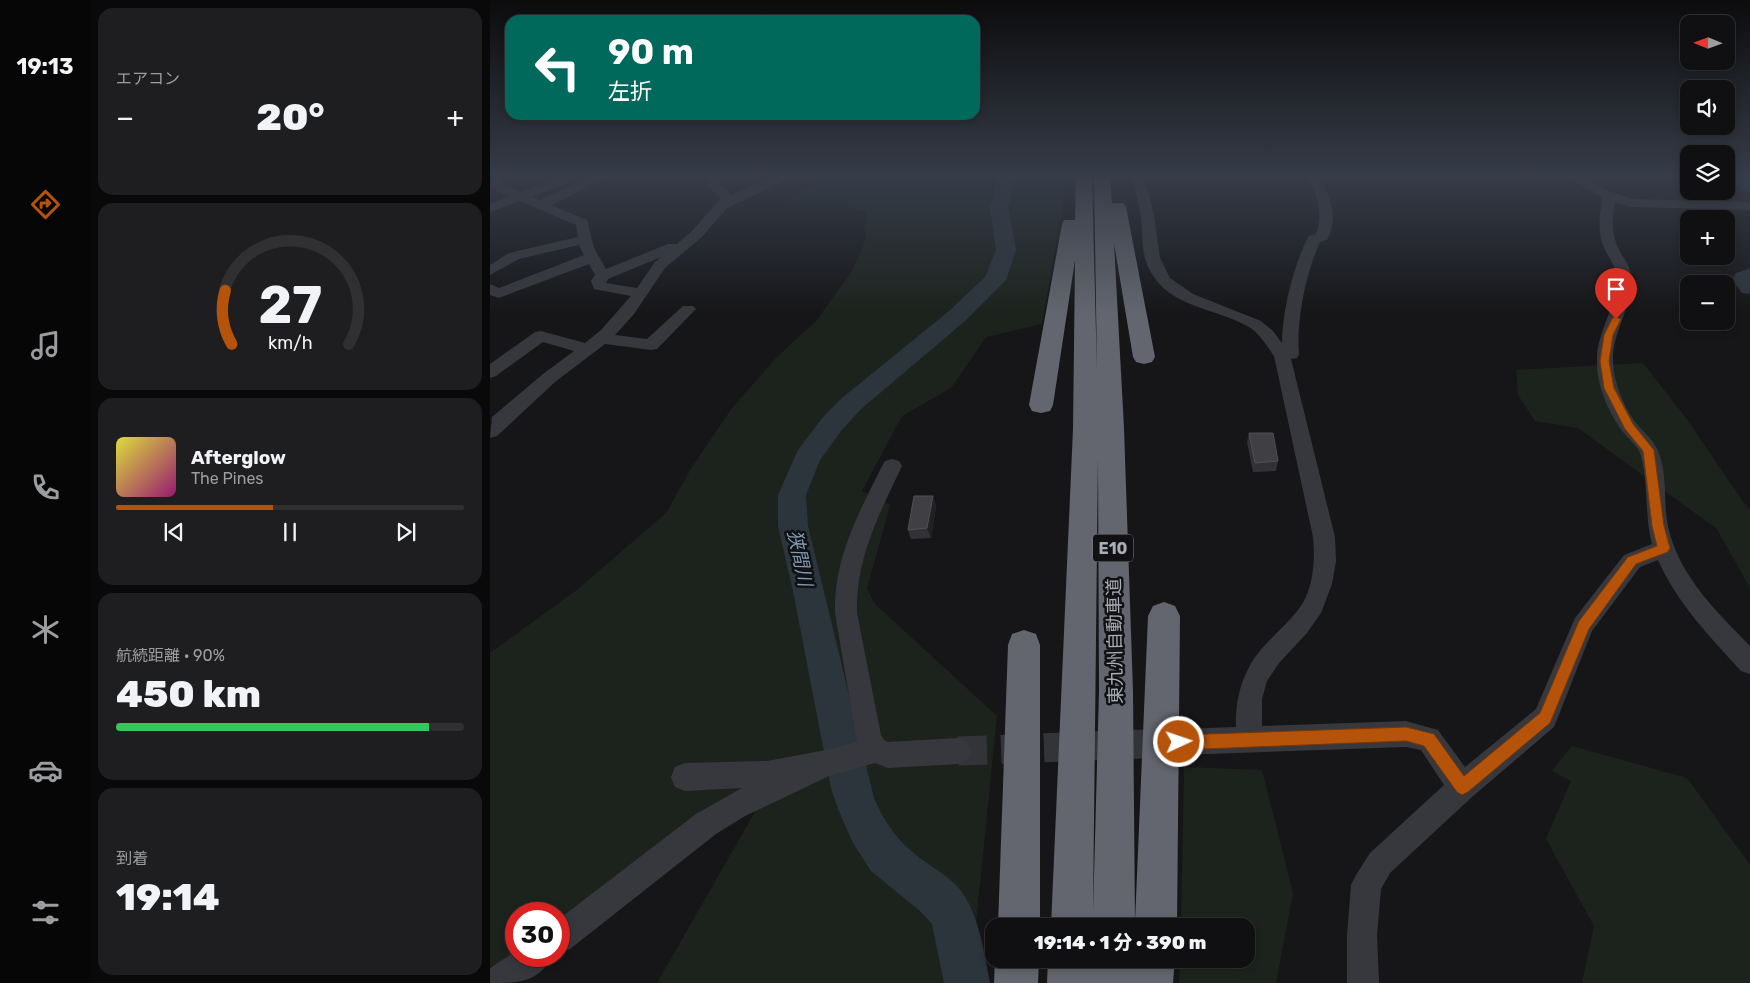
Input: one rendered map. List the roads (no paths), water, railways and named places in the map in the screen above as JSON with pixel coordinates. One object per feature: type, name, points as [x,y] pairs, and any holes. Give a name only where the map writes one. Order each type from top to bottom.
[{"type":"highway","points":[[1041,405],[1071,222]]},
{"type":"highway","name":"東九州自動車道","points":[[1072,918],[1086,439],[1084,222]]},
{"type":"highway","name":"東九州自動車道","points":[[1104,222],[1109,359],[1116,681],[1114,918]]},
{"type":"highway","points":[[1120,222],[1144,357]]},
{"type":"highway","points":[[1156,918],[1164,616]]},
{"type":"highway","points":[[1020,918],[1024,645]]},
{"type":"highway","points":[[1016,983],[1017,968]]},
{"type":"highway","name":"東九州自動車道","points":[[1069,983],[1070,968]]},
{"type":"highway","name":"東九州自動車道","points":[[1113,968],[1113,983]]},
{"type":"highway","points":[[1151,983],[1152,968]]},
{"type":"street","points":[[579,222],[582,223],[587,248],[603,276]]},
{"type":"street","points":[[490,432],[498,422],[549,378],[601,338],[628,311],[660,265],[698,234],[708,222]]},
{"type":"street","points":[[1148,222],[1151,256],[1158,272],[1178,293],[1232,313],[1257,325],[1274,342],[1282,356],[1310,474],[1327,558],[1324,578],[1315,600],[1300,626],[1272,652],[1257,675],[1248,707],[1250,739]]},
{"type":"street","points":[[1282,356],[1291,354],[1289,333],[1291,317],[1308,252],[1314,239],[1322,237],[1325,222]]},
{"type":"street","points":[[1606,222],[1606,232],[1610,246],[1623,269],[1625,280],[1622,300],[1609,335],[1604,361],[1609,388],[1628,426],[1648,450],[1658,526],[1664,548],[1687,590],[1750,663]]},
{"type":"street","points":[[490,271],[514,256],[586,239]]},
{"type":"street","points":[[641,293],[599,286],[598,281],[603,276],[676,246],[683,246]]},
{"type":"street","points":[[490,289],[499,293],[593,257]]},
{"type":"street","points":[[601,338],[651,345],[688,309]]},
{"type":"street","points":[[490,372],[541,336],[587,349]]},
{"type":"street","points":[[875,750],[869,740],[844,592],[850,561],[858,537],[892,466]]},
{"type":"street","points":[[1363,983],[1362,935],[1366,885],[1380,863],[1462,787],[1545,718],[1583,625],[1632,560],[1664,548]]},
{"type":"street","points":[[1179,742],[1406,734],[1429,739],[1462,787]]},
{"type":"street","points":[[685,777],[767,774],[826,763],[875,750],[888,754],[958,751]]},
{"type":"street","points":[[570,929],[706,824],[735,806],[826,763]]},
{"type":"street","points":[[493,983],[507,977],[521,967]]},
{"type":"waterway","name":"狭間川","points":[[967,983],[957,934],[947,909],[936,896],[901,870],[879,848],[863,819],[851,788],[809,591],[793,526],[792,495],[808,457],[832,424],[851,404],[957,316],[995,280],[1006,250],[1001,222]]},
{"type":"waterway","points":[[1750,274],[1743,277],[1743,280],[1750,288]]},
{"type":"tunnel","points":[[958,751],[1169,743]]}]
